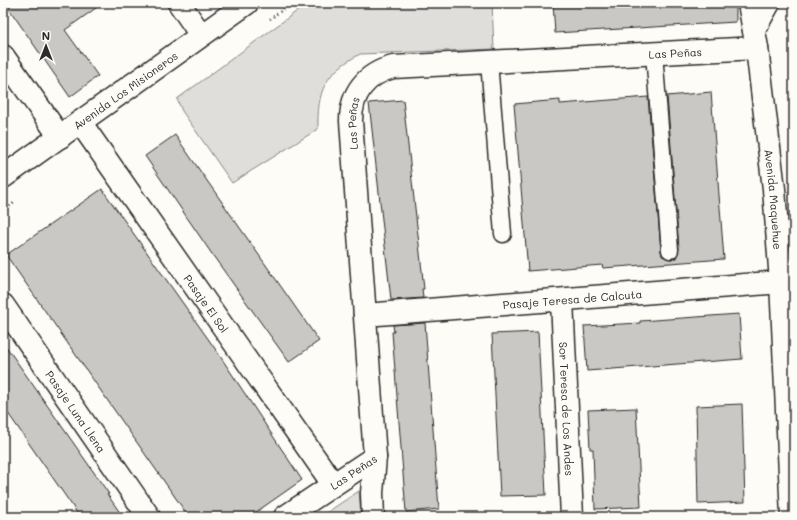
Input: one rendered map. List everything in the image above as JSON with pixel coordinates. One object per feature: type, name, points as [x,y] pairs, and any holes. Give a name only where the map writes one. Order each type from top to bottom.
[{"type":"street","points":[[179,3],[201,36]]},
{"type":"street","name":"Avenida Los Misioneros","points":[[3,177],[247,3]]},
{"type":"street","name":"Avenida Maquehue","points":[[749,3],[756,39],[774,189],[788,277],[793,511]]},
{"type":"street","points":[[756,39],[769,3]]},
{"type":"street","name":"Las Peñas","points":[[285,517],[374,457],[351,121],[351,109],[355,96],[361,86],[370,77],[381,70],[393,67],[654,54],[756,39]]},
{"type":"street","points":[[3,56],[60,137]]},
{"type":"street","name":"Pasaje El Sol","points":[[80,122],[333,484]]},
{"type":"street","name":"Pasaje Teresa de Calcuta","points":[[364,315],[562,300],[788,277]]},
{"type":"street","name":"Sor Teresa de Los Andes","points":[[562,300],[572,517]]},
{"type":"street","name":"Pasaje Luna Llena","points":[[3,305],[149,517]]},
{"type":"street","points":[[373,517],[372,493],[374,457]]},
{"type":"lane","points":[[654,54],[670,250]]},
{"type":"lane","points":[[489,62],[504,234]]},
{"type":"shaded area","points":[[308,3],[492,3],[494,49],[360,54],[339,68],[326,84],[319,104],[318,129],[232,183],[182,111],[177,99]]},
{"type":"shaded area","points":[[359,491],[361,517],[320,517]]},
{"type":"building","points":[[5,3],[103,3],[65,30],[98,76],[70,97]]},
{"type":"building","points":[[553,3],[736,3],[736,22],[555,33]]},
{"type":"building","points":[[711,92],[724,259],[603,268],[602,265],[528,271],[514,104],[560,100],[560,104],[648,97],[661,251],[662,256],[670,259],[676,258],[679,249],[667,96]]},
{"type":"building","points":[[403,100],[424,289],[422,289],[423,298],[391,300],[369,103]]},
{"type":"building","points":[[175,135],[319,341],[289,362],[214,257],[145,156]]},
{"type":"building","points":[[102,189],[216,350],[302,480],[249,517],[189,517],[6,255]]},
{"type":"building","points":[[739,314],[742,359],[587,371],[584,326],[640,323],[640,321]]},
{"type":"building","points":[[425,323],[439,509],[406,512],[392,332],[394,332],[393,325]]},
{"type":"building","points":[[538,332],[546,495],[500,496],[492,334]]},
{"type":"building","points":[[3,342],[109,494],[107,494],[123,517],[80,517],[3,406]]},
{"type":"building","points":[[742,404],[745,502],[698,504],[696,406]]},
{"type":"building","points":[[636,408],[641,507],[595,509],[593,449],[590,449],[588,410]]}]
